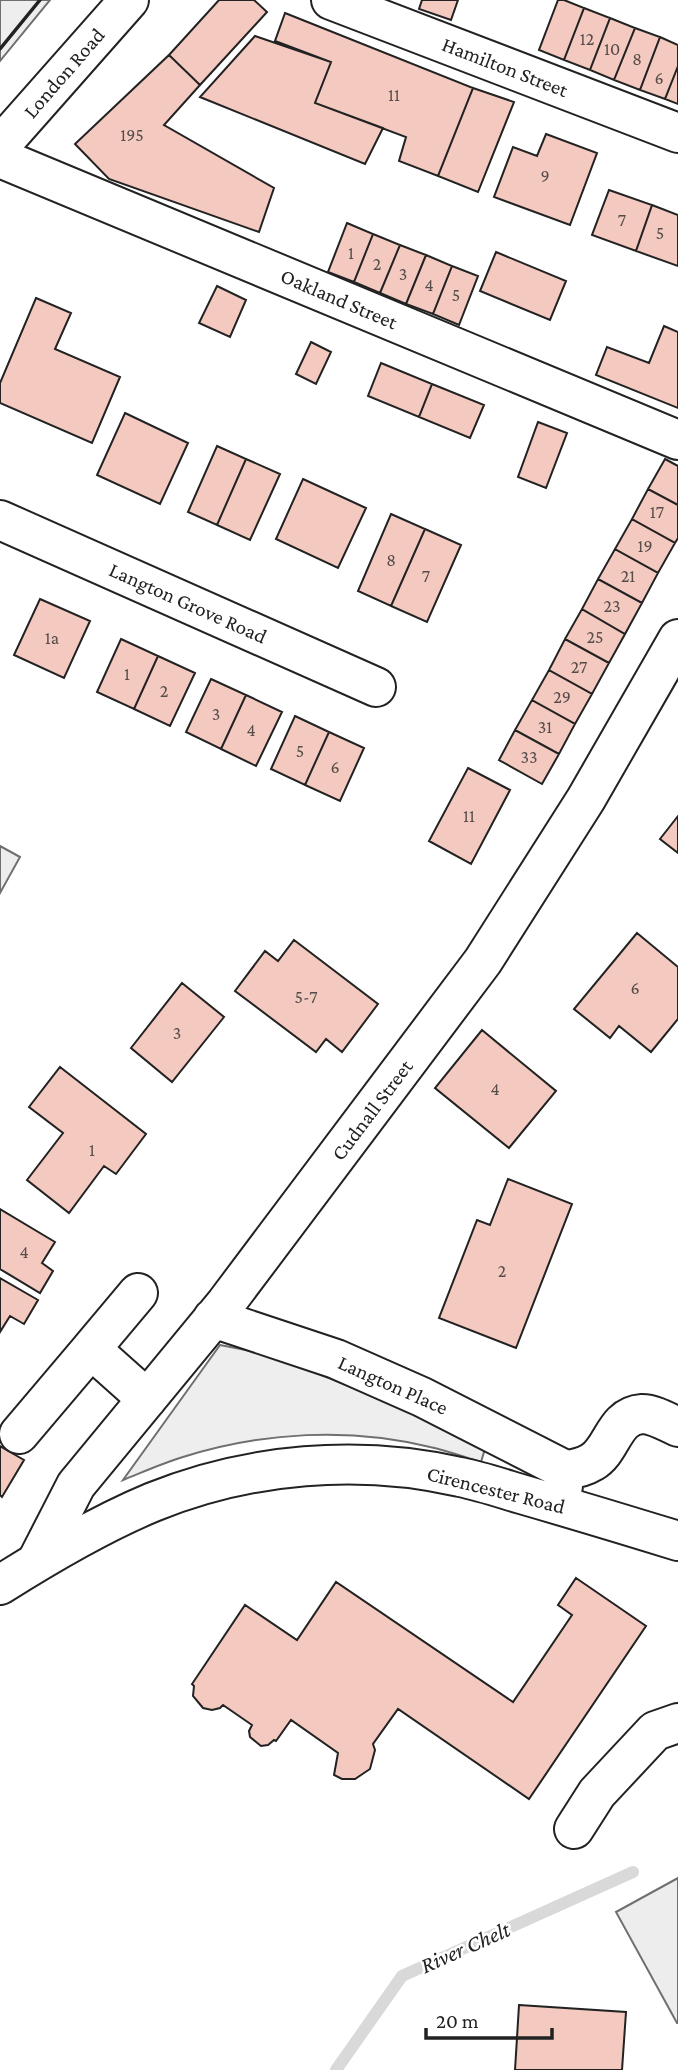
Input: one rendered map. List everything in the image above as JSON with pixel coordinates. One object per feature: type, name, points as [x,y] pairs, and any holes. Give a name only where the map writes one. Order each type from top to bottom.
[{"type":"main road","name":"Hamilton Street","points":[[331,0],[678,133]]},
{"type":"main road","name":"London Road","points":[[0,146],[121,3]]},
{"type":"main road","name":"Oakland Street","points":[[0,158],[678,440]]},
{"type":"main road","name":"Langton Grove Road","points":[[0,520],[376,687]]},
{"type":"main road","name":"Cudnall Street","points":[[37,1561],[75,1485],[213,1318],[483,961],[586,799],[678,639]]},
{"type":"main road","points":[[19,1434],[138,1293]]},
{"type":"main road","name":"Langton Place","points":[[213,1318],[335,1359],[422,1397],[563,1488]]},
{"type":"main road","points":[[91,1349],[147,1399]]},
{"type":"main road","points":[[563,1488],[576,1469],[593,1462],[604,1451],[620,1424],[631,1417],[643,1414],[678,1427]]},
{"type":"main road","name":"Cirencester Road","points":[[0,1585],[109,1521],[154,1501],[200,1485],[248,1473],[296,1467],[345,1464],[402,1467],[459,1477],[563,1488],[678,1541]]},
{"type":"main road","points":[[575,1829],[597,1794],[655,1731],[678,1723]]},
{"type":"shaded area","points":[[0,0],[50,0],[0,61]]},
{"type":"shaded area","points":[[0,846],[20,857],[0,893]]},
{"type":"shaded area","points":[[220,1345],[272,1355],[487,1442],[481,1462],[400,1441],[306,1435],[244,1442],[213,1449],[168,1462],[123,1480]]},
{"type":"shaded area","points":[[678,1878],[678,2023],[677,2023],[616,1912]]},
{"type":"building","points":[[219,0],[254,0],[267,12],[200,85],[169,55]]},
{"type":"building","points":[[422,0],[458,0],[451,20],[419,9]]},
{"type":"building","points":[[558,0],[584,8],[564,60],[539,50]]},
{"type":"building","points":[[584,8],[610,18],[590,70],[564,60]]},
{"type":"building","points":[[285,13],[473,88],[438,176],[399,161],[406,137],[315,103],[331,62],[275,41]]},
{"type":"building","points":[[610,18],[635,28],[614,80],[590,70]]},
{"type":"building","points":[[635,28],[660,37],[640,90],[614,80]]},
{"type":"building","points":[[255,36],[331,62],[315,103],[383,128],[365,164],[200,97]]},
{"type":"building","points":[[660,37],[678,45],[678,66],[665,99],[640,90]]},
{"type":"building","points":[[169,55],[200,85],[164,125],[274,188],[259,232],[109,179],[75,144]]},
{"type":"building","points":[[678,66],[678,104],[665,99]]},
{"type":"building","points":[[473,88],[514,102],[478,192],[438,176]]},
{"type":"building","points":[[546,134],[597,153],[570,225],[494,197],[513,147],[537,156]]},
{"type":"building","points":[[609,190],[652,205],[636,251],[592,235]]},
{"type":"building","points":[[652,205],[678,215],[678,266],[636,251]]},
{"type":"building","points":[[347,223],[373,234],[354,282],[328,272]]},
{"type":"building","points":[[373,234],[400,245],[380,293],[354,282]]},
{"type":"building","points":[[400,245],[426,255],[406,304],[380,293]]},
{"type":"building","points":[[496,252],[566,281],[550,320],[480,291]]},
{"type":"building","points":[[426,255],[452,266],[433,314],[406,304]]},
{"type":"building","points":[[452,266],[478,276],[459,325],[433,314]]},
{"type":"building","points":[[217,286],[246,300],[230,337],[199,323]]},
{"type":"building","points":[[36,298],[71,313],[55,349],[120,377],[92,443],[0,403],[0,383]]},
{"type":"building","points":[[664,326],[678,332],[678,408],[596,375],[607,347],[649,363]]},
{"type":"building","points":[[311,342],[331,352],[316,384],[296,374]]},
{"type":"building","points":[[381,363],[432,384],[419,417],[368,396]]},
{"type":"building","points":[[432,384],[484,405],[470,438],[419,417]]},
{"type":"building","points":[[125,413],[188,443],[160,504],[97,475]]},
{"type":"building","points":[[538,422],[567,433],[546,488],[518,477]]},
{"type":"building","points":[[217,446],[246,459],[217,525],[188,512]]},
{"type":"building","points":[[246,459],[280,474],[250,540],[217,525]]},
{"type":"building","points":[[665,459],[678,466],[678,505],[648,489]]},
{"type":"building","points":[[303,479],[366,508],[338,568],[276,539]]},
{"type":"building","points":[[648,489],[678,505],[678,538],[675,543],[632,519]]},
{"type":"building","points":[[391,514],[425,529],[391,606],[358,591]]},
{"type":"building","points":[[632,519],[675,543],[658,573],[615,549]]},
{"type":"building","points":[[425,529],[461,545],[427,622],[391,606]]},
{"type":"building","points":[[615,549],[658,573],[642,603],[598,579]]},
{"type":"building","points":[[598,579],[642,603],[625,634],[582,609]]},
{"type":"building","points":[[40,599],[90,621],[64,678],[14,655]]},
{"type":"building","points":[[582,609],[625,634],[609,663],[565,639]]},
{"type":"building","points":[[121,639],[158,656],[134,709],[97,692]]},
{"type":"building","points":[[565,639],[609,663],[592,694],[549,670]]},
{"type":"building","points":[[158,656],[195,673],[170,726],[134,709]]},
{"type":"building","points":[[549,670],[592,694],[575,724],[532,700]]},
{"type":"building","points":[[211,679],[246,695],[221,749],[186,732]]},
{"type":"building","points":[[246,695],[282,712],[256,766],[221,749]]},
{"type":"building","points":[[532,700],[575,724],[559,754],[515,730]]},
{"type":"building","points":[[295,716],[329,732],[305,785],[271,769]]},
{"type":"building","points":[[515,730],[559,754],[542,784],[499,760]]},
{"type":"building","points":[[329,732],[364,748],[340,801],[305,785]]},
{"type":"building","points":[[468,768],[510,790],[471,864],[429,841]]},
{"type":"building","points":[[678,816],[678,853],[660,839]]},
{"type":"building","points":[[637,933],[678,967],[678,1019],[651,1052],[619,1026],[610,1038],[574,1009]]},
{"type":"building","points":[[294,940],[378,1004],[342,1052],[326,1039],[316,1052],[235,991],[265,951],[278,961]]},
{"type":"building","points":[[182,983],[224,1017],[172,1082],[131,1048]]},
{"type":"building","points":[[482,1030],[556,1091],[509,1148],[435,1088]]},
{"type":"building","points":[[60,1067],[146,1134],[116,1174],[104,1166],[69,1213],[27,1180],[63,1133],[29,1107]]},
{"type":"building","points":[[508,1179],[572,1204],[516,1348],[439,1318],[477,1220],[490,1225]]},
{"type":"building","points":[[0,1209],[55,1242],[42,1263],[53,1271],[40,1293],[0,1269]]},
{"type":"building","points":[[0,1278],[38,1300],[24,1324],[10,1316],[0,1332]]},
{"type":"building","points":[[0,1446],[24,1460],[2,1497],[0,1495]]},
{"type":"building","points":[[576,1578],[646,1626],[529,1799],[398,1709],[373,1744],[375,1750],[370,1769],[355,1779],[342,1779],[334,1775],[338,1753],[291,1720],[276,1741],[261,1746],[250,1737],[252,1725],[223,1705],[212,1710],[203,1708],[193,1696],[192,1684],[245,1605],[297,1640],[336,1582],[513,1702],[572,1615],[558,1605]]},
{"type":"building","points":[[519,2005],[626,2012],[622,2070],[515,2070]]},
{"type":"waterway","name":"River Chelt","points":[[336,2070],[402,1976],[633,1872]]},
{"type":"wall","points":[[0,49],[40,0]]}]
